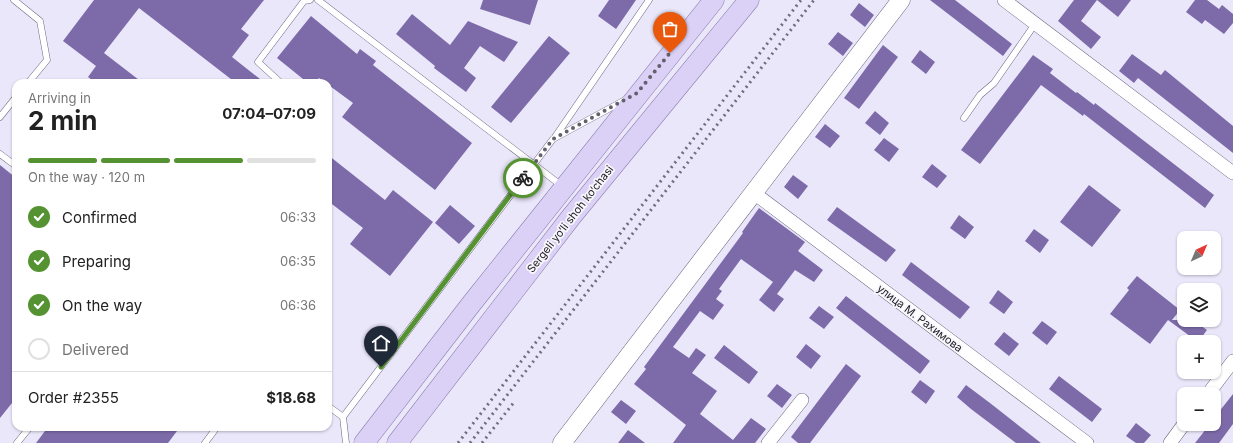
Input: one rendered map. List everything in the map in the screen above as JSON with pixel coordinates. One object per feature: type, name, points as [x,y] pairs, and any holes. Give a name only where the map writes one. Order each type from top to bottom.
[{"type":"main road","points":[[364,443],[637,93],[714,0]]},
{"type":"main road","name":"Sergeli yo‘li shoh ko‘chasi","points":[[397,443],[571,217],[749,0]]},
{"type":"street","points":[[569,441],[754,192],[901,0]]},
{"type":"street","points":[[1004,0],[1233,173]]},
{"type":"street","name":"улица М. Рахимова","points":[[754,192],[1086,443]]},
{"type":"street","points":[[1213,387],[1233,361]]},
{"type":"street","points":[[768,443],[802,400]]},
{"type":"street","points":[[1170,443],[1179,431]]},
{"type":"lane","points":[[14,0],[40,21],[47,60],[31,79]]},
{"type":"lane","points":[[277,79],[258,62],[304,1],[310,0]]},
{"type":"lane","points":[[318,0],[533,165],[564,186]]},
{"type":"lane","points":[[342,417],[553,139],[649,0]]},
{"type":"lane","points":[[964,118],[980,95],[994,83],[1035,24]]},
{"type":"lane","points":[[553,139],[637,93]]},
{"type":"lane","points":[[0,117],[12,102]]},
{"type":"lane","points":[[0,154],[12,163]]},
{"type":"lane","points":[[332,409],[342,417],[346,443]]},
{"type":"lane","points":[[17,443],[27,431]]},
{"type":"lane","points":[[205,443],[214,431]]},
{"type":"building","points":[[94,0],[264,0],[241,29],[249,35],[232,57],[260,79],[231,79],[139,8],[104,53],[138,79],[91,79],[88,77],[96,66],[63,41]]},
{"type":"building","points":[[483,0],[538,0],[530,25],[480,9]]},
{"type":"building","points":[[609,0],[636,0],[616,29],[598,16]]},
{"type":"building","points":[[930,0],[955,0],[1012,44],[1003,56]]},
{"type":"building","points":[[1074,0],[1097,0],[1081,21],[1101,37],[1091,49],[1058,21]]},
{"type":"building","points":[[1097,0],[1131,0],[1118,17]]},
{"type":"building","points":[[1195,0],[1207,0],[1219,9],[1222,5],[1233,14],[1233,23],[1224,34],[1205,20],[1202,24],[1186,12]]},
{"type":"building","points":[[859,3],[874,15],[865,27],[850,15]]},
{"type":"building","points":[[412,14],[450,45],[468,21],[518,42],[504,62],[480,46],[464,68],[476,78],[466,92],[434,68],[435,66],[396,34]]},
{"type":"building","points":[[311,16],[357,54],[360,49],[376,61],[373,65],[472,143],[435,190],[342,117],[353,103],[332,88],[332,79],[303,79],[277,58]]},
{"type":"building","points":[[838,32],[853,43],[843,56],[828,44]]},
{"type":"building","points":[[549,36],[570,53],[511,123],[491,107]]},
{"type":"building","points":[[883,45],[898,57],[859,109],[844,98]]},
{"type":"building","points":[[920,50],[935,62],[926,74],[911,62]]},
{"type":"building","points":[[1132,54],[1161,75],[1165,70],[1233,126],[1233,153],[1138,78],[1134,83],[1119,71]]},
{"type":"building","points":[[1033,55],[1053,69],[1050,73],[1094,105],[1095,103],[1214,195],[1205,208],[1084,114],[1083,116],[1041,85],[980,164],[961,150]]},
{"type":"building","points":[[875,111],[889,123],[880,135],[865,123]]},
{"type":"building","points":[[825,124],[840,136],[830,148],[815,137]]},
{"type":"building","points":[[884,138],[899,149],[889,162],[874,150]]},
{"type":"building","points":[[332,158],[385,200],[393,190],[433,222],[390,276],[350,244],[363,228],[332,204]]},
{"type":"building","points":[[932,164],[947,176],[937,188],[922,177]]},
{"type":"building","points":[[0,165],[12,175],[12,403],[0,418]]},
{"type":"building","points":[[793,175],[808,186],[798,199],[784,187]]},
{"type":"building","points":[[1089,185],[1121,210],[1092,247],[1060,222]]},
{"type":"building","points":[[450,205],[475,226],[459,244],[435,223]]},
{"type":"building","points":[[837,207],[896,250],[886,262],[827,220]]},
{"type":"building","points":[[759,208],[805,242],[798,251],[823,270],[814,282],[795,270],[777,294],[784,299],[774,312],[759,300],[773,282],[741,259],[719,289],[722,291],[716,299],[724,305],[713,320],[700,311],[673,347],[689,358],[696,348],[706,355],[692,373],[717,391],[700,414],[733,440],[751,418],[766,429],[755,443],[673,443],[686,425],[634,384],[646,369],[644,367],[743,233],[742,232]]},
{"type":"building","points":[[959,215],[974,227],[965,239],[950,228]]},
{"type":"building","points":[[1034,229],[1049,240],[1040,253],[1025,241]]},
{"type":"building","points":[[911,262],[970,307],[960,319],[902,275]]},
{"type":"building","points":[[1137,276],[1177,308],[1177,314],[1172,320],[1177,320],[1177,327],[1168,320],[1150,344],[1110,314],[1129,290],[1127,288]]},
{"type":"building","points":[[998,290],[1013,302],[1004,314],[989,303]]},
{"type":"building","points":[[846,296],[930,361],[920,374],[836,308]]},
{"type":"building","points":[[819,306],[834,317],[824,329],[809,318]]},
{"type":"building","points":[[1042,321],[1057,332],[1047,345],[1032,333]]},
{"type":"building","points":[[1178,327],[1203,327],[1207,330],[1203,335],[1188,335]]},
{"type":"building","points":[[1004,332],[1019,344],[1009,356],[994,344]]},
{"type":"building","points":[[806,344],[821,356],[811,369],[796,357]]},
{"type":"building","points":[[724,345],[758,372],[749,384],[714,358]]},
{"type":"building","points":[[846,364],[861,376],[810,443],[798,443],[791,437]]},
{"type":"building","points":[[1059,376],[1102,409],[1092,422],[1049,389]]},
{"type":"building","points":[[920,380],[935,391],[926,404],[911,392]]},
{"type":"building","points":[[777,384],[792,395],[782,408],[767,396]]},
{"type":"building","points":[[966,385],[1041,443],[1016,443],[971,409],[957,397]]},
{"type":"building","points":[[1233,394],[1233,424],[1219,443],[1195,443],[1204,431],[1221,431],[1221,409]]},
{"type":"building","points":[[621,400],[636,411],[626,424],[611,412]]},
{"type":"building","points":[[1136,423],[1151,435],[1144,443],[1136,443],[1126,436]]},
{"type":"building","points":[[628,430],[645,443],[618,443]]},
{"type":"building","points":[[45,431],[177,431],[168,443],[36,443]]},
{"type":"railway","points":[[458,443],[801,0]]},
{"type":"railway","points":[[470,443],[814,0]]},
{"type":"railway","points":[[482,443],[515,401]]},
{"type":"way so far","points":[[523,178],[553,139],[637,93],[670,53]]},
{"type":"route","points":[[381,367],[523,178]]}]
